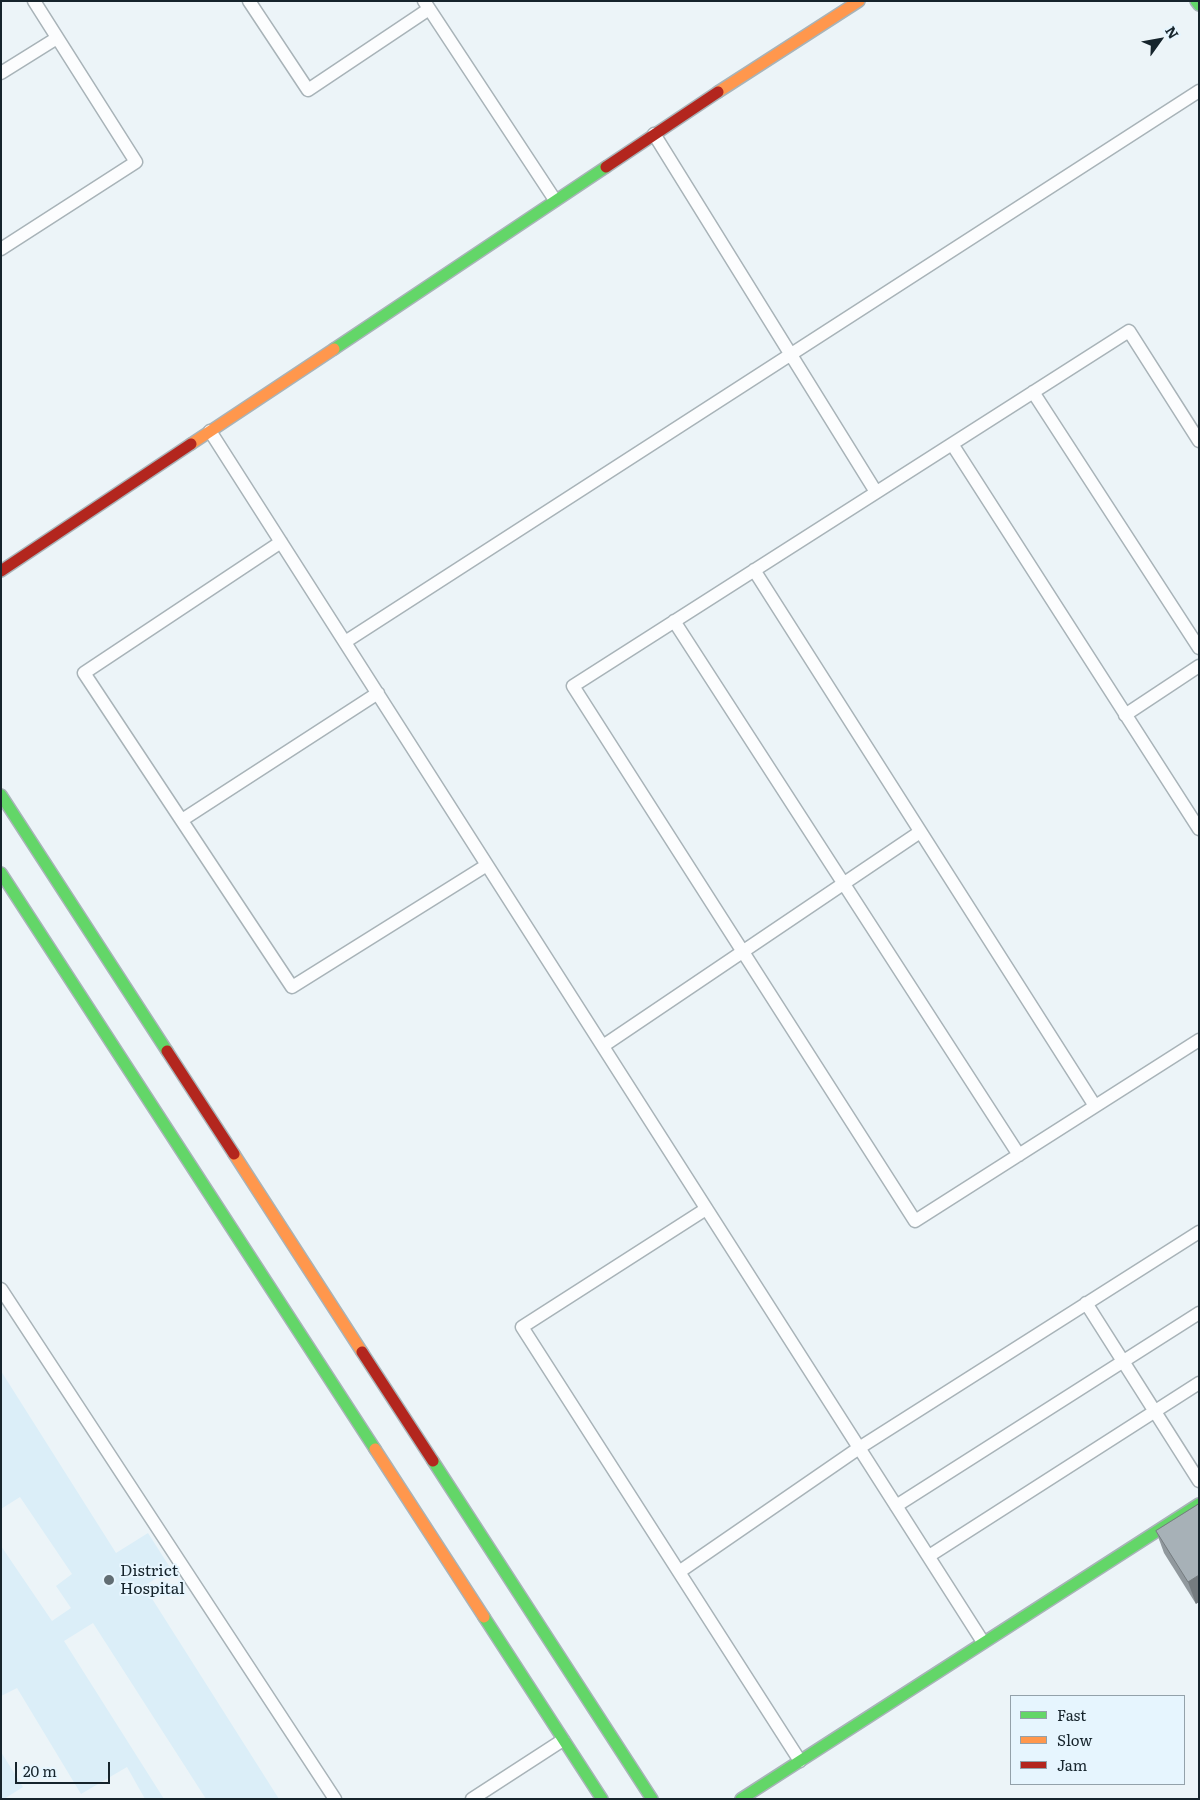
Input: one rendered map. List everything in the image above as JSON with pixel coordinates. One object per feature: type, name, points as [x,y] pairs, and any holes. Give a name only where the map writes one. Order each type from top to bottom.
[{"type":"street","points":[[1,571],[654,134],[859,1]]},
{"type":"street","points":[[1196,1],[1199,5]]},
{"type":"street","points":[[1,795],[652,1799]]},
{"type":"street","points":[[1,873],[602,1799]]},
{"type":"street","points":[[740,1799],[1199,1504]]},
{"type":"lane","points":[[1,249],[136,162],[34,1]]},
{"type":"lane","points":[[249,1],[308,90],[427,5],[555,200]]},
{"type":"lane","points":[[1,73],[57,38]]},
{"type":"lane","points":[[345,642],[1199,91]]},
{"type":"lane","points":[[654,134],[876,492]]},
{"type":"lane","points":[[1199,441],[1129,331],[573,686],[915,1221],[1199,1040]]},
{"type":"lane","points":[[1033,392],[1199,648]]},
{"type":"lane","points":[[210,431],[983,1642]]},
{"type":"lane","points":[[952,444],[1199,829]]},
{"type":"lane","points":[[281,542],[84,673],[292,987],[487,865]]},
{"type":"lane","points":[[754,570],[1095,1106]]},
{"type":"lane","points":[[674,621],[1019,1155]]},
{"type":"lane","points":[[1125,715],[1199,666]]},
{"type":"lane","points":[[182,820],[378,693]]},
{"type":"lane","points":[[603,1046],[920,832]]},
{"type":"lane","points":[[706,1209],[522,1327],[800,1760]]},
{"type":"lane","points":[[679,1572],[859,1448],[1199,1232]]},
{"type":"lane","points":[[1,1289],[335,1799]]},
{"type":"lane","points":[[1086,1304],[1199,1481]]},
{"type":"lane","points":[[896,1506],[1199,1312]]},
{"type":"lane","points":[[929,1556],[1199,1383]]},
{"type":"lane","points":[[472,1799],[563,1740]]},
{"type":"shaded area","name":"District Hospital","points":[[1,1371],[116,1553],[148,1533],[171,1569],[144,1586],[279,1799],[206,1799],[93,1623],[64,1641],[164,1799],[145,1799],[127,1767],[81,1794],[17,1688],[1,1696],[1,1546],[52,1621],[71,1608],[56,1586],[72,1574],[20,1497],[1,1509]]},
{"type":"shaded area","points":[[1,1752],[23,1787],[4,1799],[1,1799]]},
{"type":"building","points":[[1199,1504],[1199,1575],[1188,1582],[1156,1531]]},
{"type":"traffic: fast","points":[[1196,1],[1199,5]]},
{"type":"traffic: fast","points":[[334,349],[606,167]]},
{"type":"traffic: fast","points":[[1,795],[167,1051]]},
{"type":"traffic: fast","points":[[1,873],[375,1449]]},
{"type":"traffic: fast","points":[[433,1461],[652,1799]]},
{"type":"traffic: fast","points":[[741,1799],[1199,1504]]},
{"type":"traffic: fast","points":[[484,1617],[602,1799]]},
{"type":"traffic: slow","points":[[718,92],[859,1]]},
{"type":"traffic: slow","points":[[191,444],[334,349]]},
{"type":"traffic: slow","points":[[234,1154],[362,1352]]},
{"type":"traffic: slow","points":[[375,1449],[484,1617]]},
{"type":"traffic: jam","points":[[606,167],[718,92]]},
{"type":"traffic: jam","points":[[1,571],[191,444]]},
{"type":"traffic: jam","points":[[167,1051],[234,1154]]},
{"type":"traffic: jam","points":[[362,1352],[433,1461]]},
{"type":"place","name":"District Hospital","points":[[109,1580]]}]
